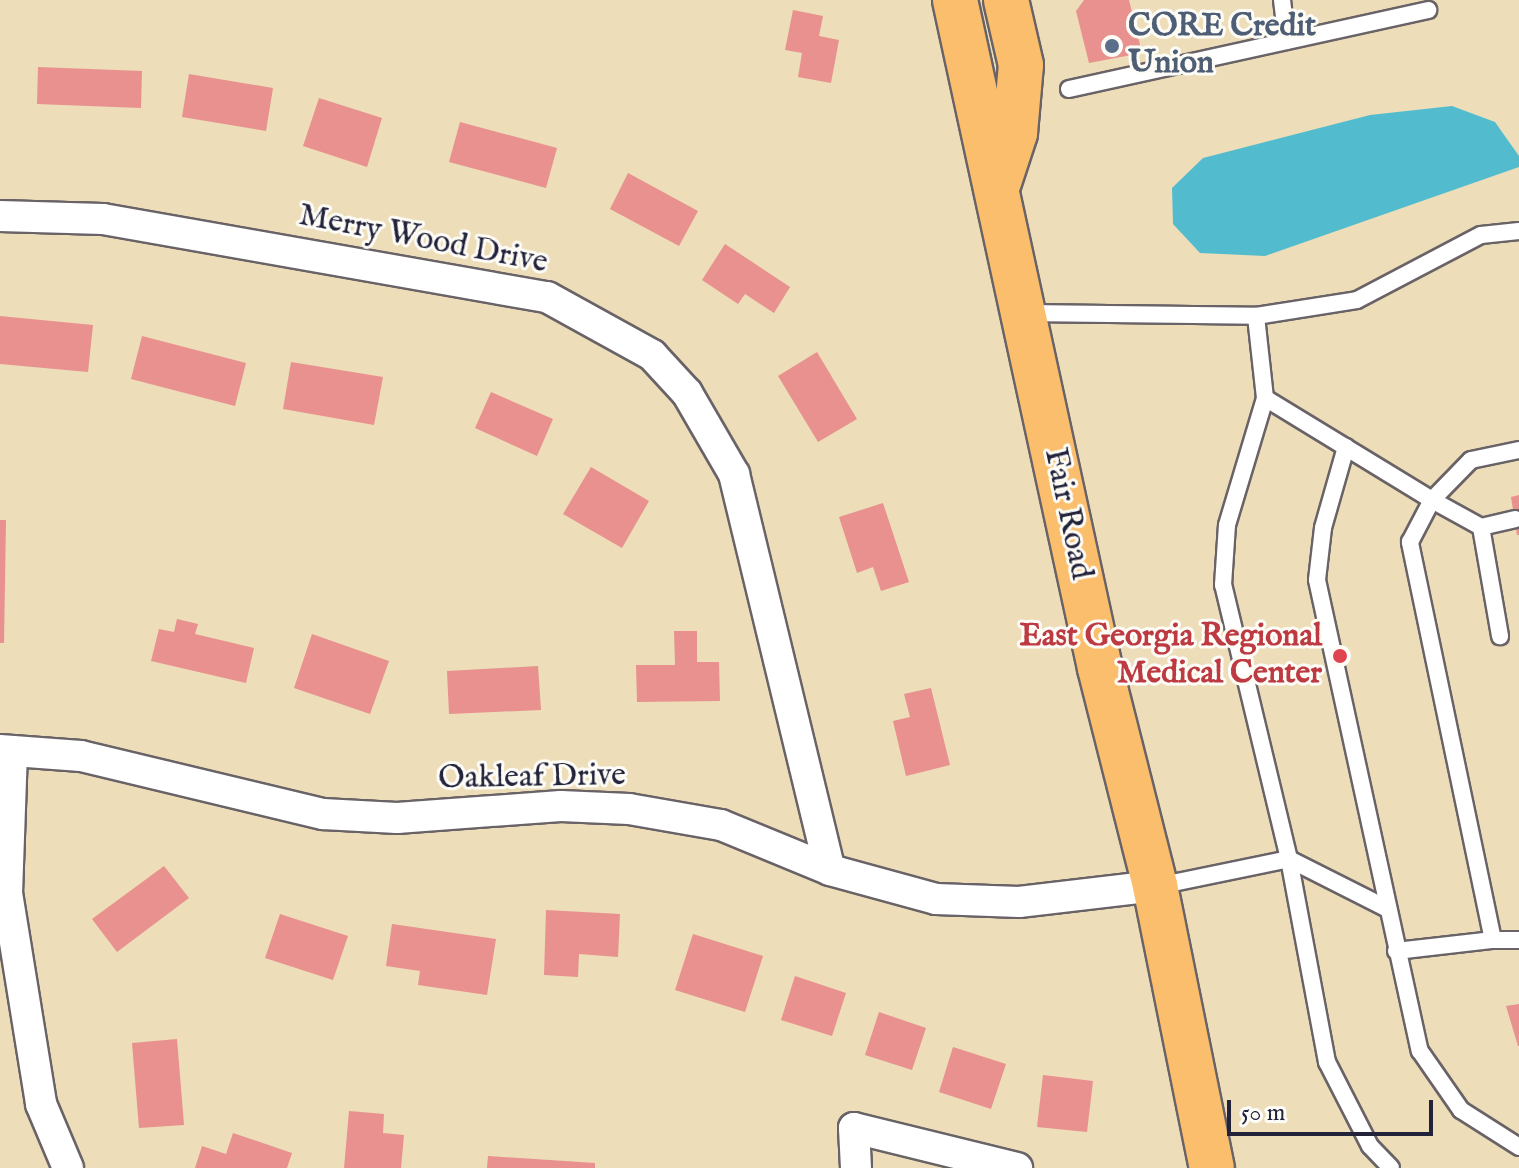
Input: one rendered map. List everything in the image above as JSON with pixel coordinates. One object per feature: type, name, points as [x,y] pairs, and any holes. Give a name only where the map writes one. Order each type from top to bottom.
[{"type":"main road","name":"Fair Road","points":[[955,0],[1100,668],[1155,886],[1212,1168]]},
{"type":"main road","points":[[997,188],[1015,133],[1021,65],[1006,0]]},
{"type":"street","name":"Merry Wood Drive","points":[[0,216],[103,219],[547,297],[652,355],[687,393],[734,474],[830,870]]},
{"type":"street","name":"Oakleaf Drive","points":[[6,750],[81,756],[323,814],[397,818],[561,806],[629,809],[721,825],[830,870],[936,899],[1019,902],[1155,886]]},
{"type":"street","points":[[6,750],[7,893],[41,1104],[68,1168]]},
{"type":"street","points":[[856,1168],[854,1128],[1017,1168]]},
{"type":"lane","points":[[1282,0],[1287,41]]},
{"type":"lane","points":[[1069,89],[1428,10]]},
{"type":"lane","points":[[1024,313],[1256,316],[1357,300],[1481,235],[1519,231]]},
{"type":"lane","points":[[1256,316],[1265,398],[1227,525],[1223,585],[1289,859],[1327,1062],[1370,1146],[1391,1168]]},
{"type":"lane","points":[[1265,398],[1481,527],[1515,519]]},
{"type":"lane","points":[[1346,447],[1323,528],[1317,580],[1386,908],[1420,1051],[1461,1110],[1519,1147]]},
{"type":"lane","points":[[1493,940],[1410,542],[1432,500],[1471,460],[1519,450]]},
{"type":"lane","points":[[1481,527],[1500,636]]},
{"type":"lane","points":[[1155,886],[1289,859],[1386,908]]},
{"type":"lane","points":[[1396,951],[1519,940]]},
{"type":"water","points":[[1452,106],[1495,122],[1519,156],[1519,167],[1265,256],[1200,253],[1173,224],[1172,188],[1203,158],[1370,115]]},
{"type":"building","points":[[1084,0],[1129,0],[1142,53],[1089,63],[1076,11]]},
{"type":"building","points":[[793,10],[823,16],[819,36],[839,40],[831,83],[798,77],[802,53],[785,50]]},
{"type":"building","points":[[38,67],[142,71],[141,108],[37,104]]},
{"type":"building","points":[[189,74],[273,88],[266,131],[182,117]]},
{"type":"building","points":[[319,98],[382,118],[367,167],[303,146]]},
{"type":"building","points":[[460,122],[557,148],[546,188],[449,162]]},
{"type":"building","points":[[628,173],[698,211],[679,246],[610,209]]},
{"type":"building","points":[[725,244],[790,287],[774,313],[745,294],[738,304],[702,280]]},
{"type":"building","points":[[0,316],[93,325],[88,372],[0,364]]},
{"type":"building","points":[[142,336],[246,363],[235,406],[131,379]]},
{"type":"building","points":[[817,352],[857,419],[818,442],[778,376]]},
{"type":"building","points":[[291,362],[383,377],[374,425],[283,409]]},
{"type":"building","points":[[491,392],[553,419],[537,456],[475,428]]},
{"type":"building","points":[[591,467],[649,501],[622,548],[563,514]]},
{"type":"building","points":[[1519,495],[1519,535],[1517,535],[1511,497]]},
{"type":"building","points":[[883,503],[909,582],[881,591],[873,567],[857,573],[839,517]]},
{"type":"building","points":[[0,520],[6,520],[4,643],[0,643]]},
{"type":"building","points":[[177,619],[198,624],[195,634],[254,648],[246,683],[151,661],[159,629],[174,632]]},
{"type":"building","points":[[674,631],[697,631],[697,662],[719,662],[720,701],[637,702],[636,665],[675,665]]},
{"type":"building","points":[[312,634],[389,661],[370,714],[294,688]]},
{"type":"building","points":[[538,666],[541,710],[449,714],[447,671]]},
{"type":"building","points":[[931,688],[950,765],[906,776],[893,721],[910,717],[904,694]]},
{"type":"building","points":[[164,866],[189,898],[117,952],[92,919]]},
{"type":"building","points":[[546,910],[620,914],[618,957],[579,954],[578,977],[544,975]]},
{"type":"building","points":[[280,914],[348,936],[333,980],[265,958]]},
{"type":"building","points":[[392,924],[496,939],[487,995],[418,985],[420,971],[386,966]]},
{"type":"building","points":[[693,934],[763,956],[745,1012],[675,990]]},
{"type":"building","points":[[795,976],[846,993],[832,1036],[781,1020]]},
{"type":"building","points":[[1519,1004],[1519,1046],[1518,1046],[1506,1006]]},
{"type":"building","points":[[879,1012],[926,1028],[912,1070],[865,1055]]},
{"type":"building","points":[[177,1039],[184,1125],[139,1128],[132,1043]]},
{"type":"building","points":[[953,1047],[1006,1064],[991,1109],[939,1092]]},
{"type":"building","points":[[1043,1075],[1093,1081],[1087,1132],[1037,1127]]},
{"type":"building","points":[[349,1111],[384,1114],[383,1133],[404,1135],[401,1168],[344,1168]]},
{"type":"building","points":[[233,1133],[292,1153],[287,1168],[195,1168],[202,1146],[226,1154]]},
{"type":"building","points":[[488,1156],[595,1163],[595,1168],[487,1168]]},
{"type":"place","name":"CORE Credit Union","points":[[1112,46]]},
{"type":"place","name":"East Georgia Regional Medical Center","points":[[1340,656]]}]
